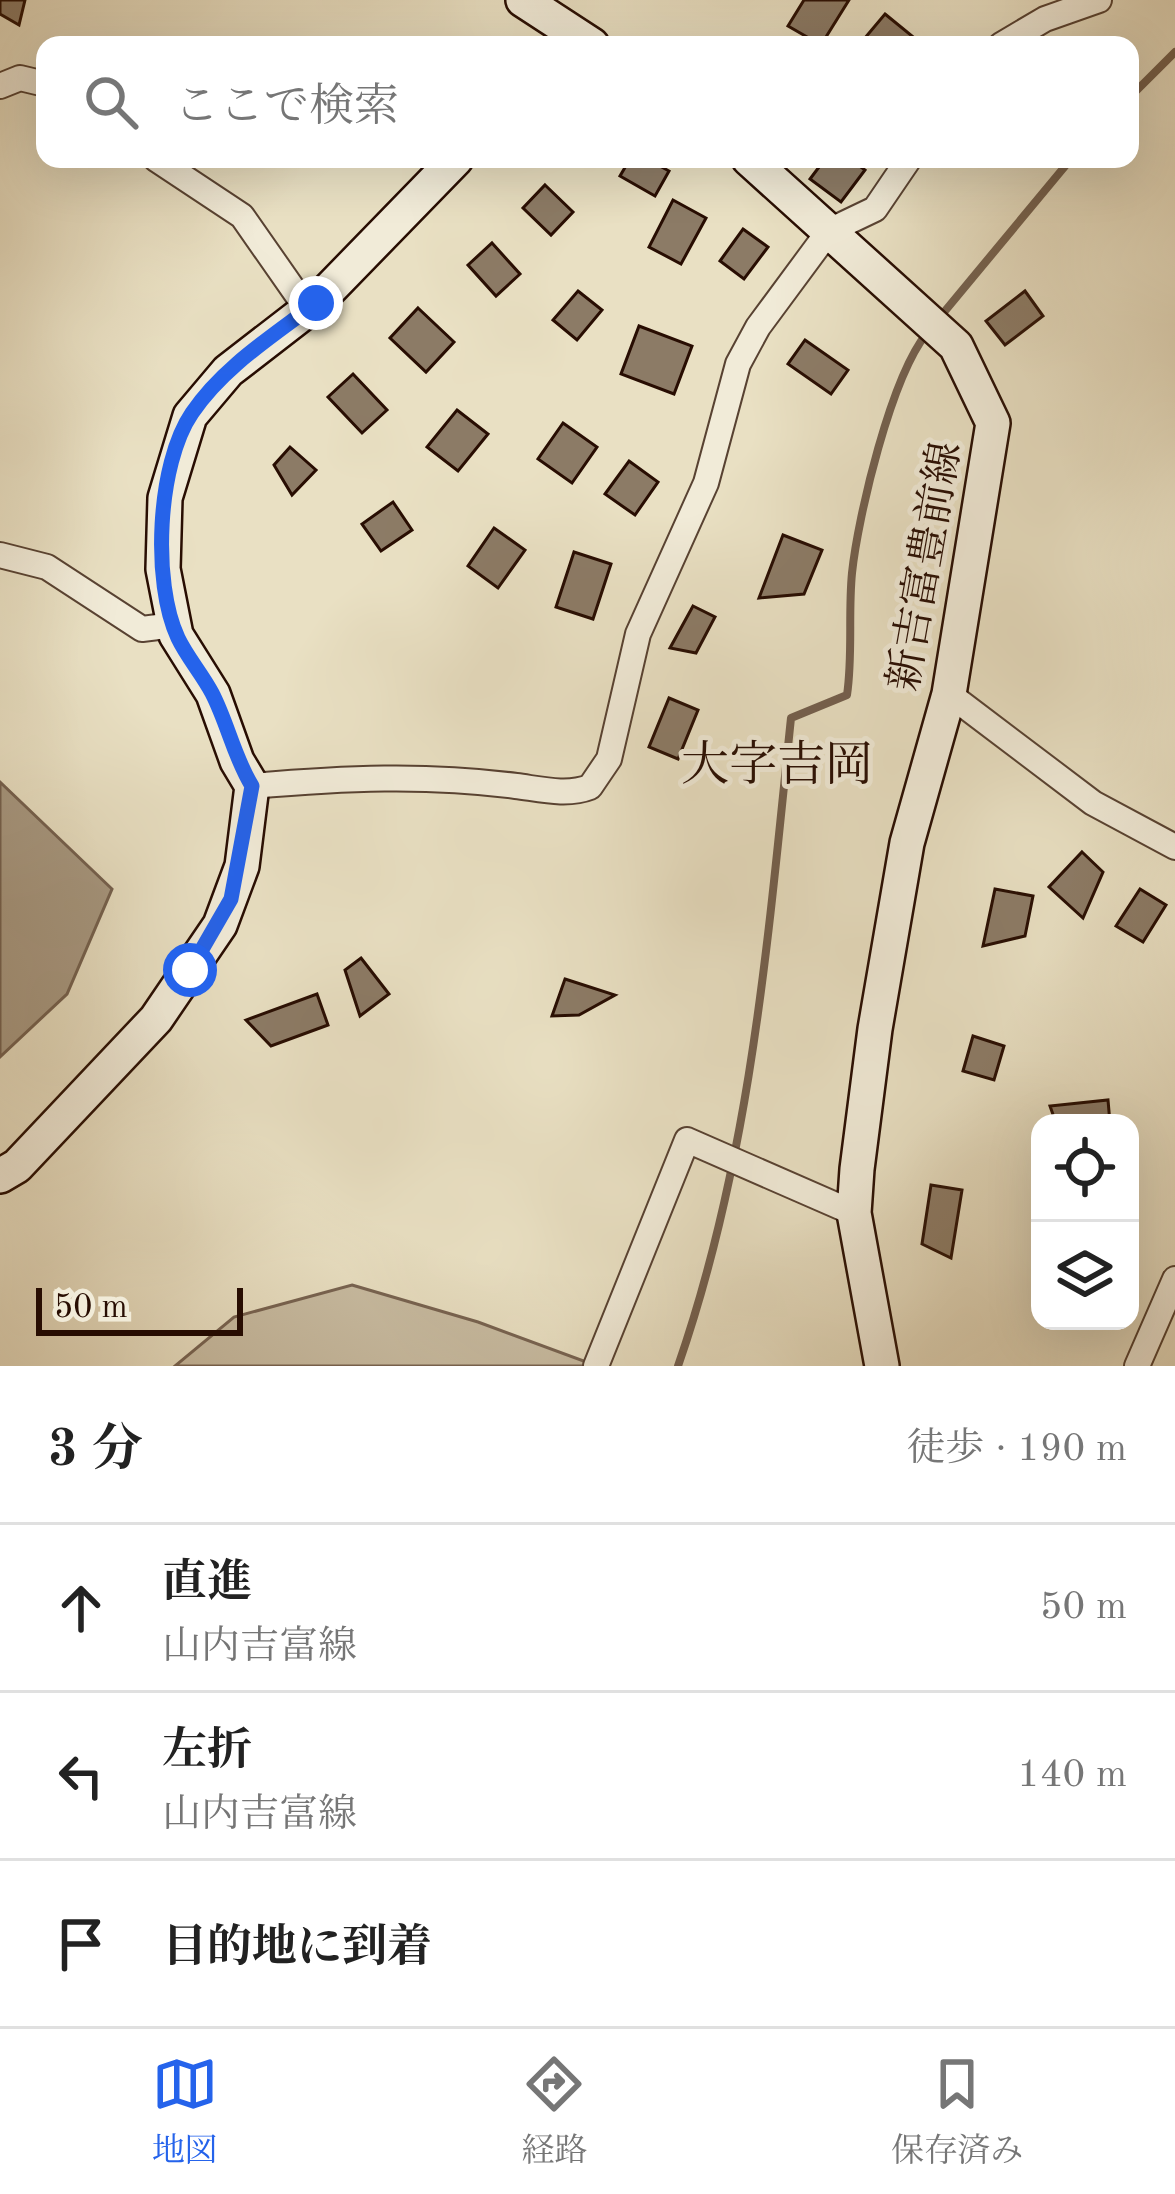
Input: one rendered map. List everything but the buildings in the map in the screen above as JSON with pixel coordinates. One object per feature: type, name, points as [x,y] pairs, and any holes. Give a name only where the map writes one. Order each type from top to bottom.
[{"type":"main road","points":[[524,0],[572,30]]},
{"type":"main road","points":[[0,1176],[125,1055],[205,948],[242,866],[252,786],[174,625],[163,569],[165,498],[190,416],[228,371],[307,309],[447,168]]},
{"type":"main road","name":"新吉富豊前線","points":[[758,168],[956,346],[993,423],[949,694],[908,844],[874,1029],[854,1213],[882,1366]]},
{"type":"street","points":[[1016,36],[1045,19],[1099,0]]},
{"type":"street","points":[[0,86],[20,78],[36,82]]},
{"type":"street","points":[[170,168],[242,216],[307,309]]},
{"type":"street","points":[[252,786],[378,775],[454,777],[559,791],[590,787],[609,759],[638,634],[706,483],[738,364],[758,327],[829,231],[875,209],[903,168]]},
{"type":"street","points":[[0,555],[47,567],[142,629],[174,625]]},
{"type":"street","points":[[949,694],[1094,803],[1175,847]]},
{"type":"street","points":[[596,1366],[687,1141],[854,1213]]},
{"type":"street","points":[[1137,1366],[1175,1279]]},
{"type":"shaded area","points":[[0,782],[112,889],[67,994],[0,1057]]},
{"type":"shaded area","points":[[352,1285],[478,1322],[597,1366],[175,1366],[234,1317]]},
{"type":"waterway","points":[[1139,88],[1175,52]]},
{"type":"waterway","points":[[940,317],[1064,168]]},
{"type":"waterway","points":[[678,1366],[703,1287],[740,1127],[764,964],[791,718],[847,695],[852,573],[861,518],[889,413],[927,333]]},
{"type":"district","name":"大字吉岡","points":[[777,763]]},
{"type":"route","points":[[190,970],[231,899],[242,866],[252,786],[237,761],[212,694],[176,634],[162,542],[170,468],[190,416],[228,371],[316,303]]}]
